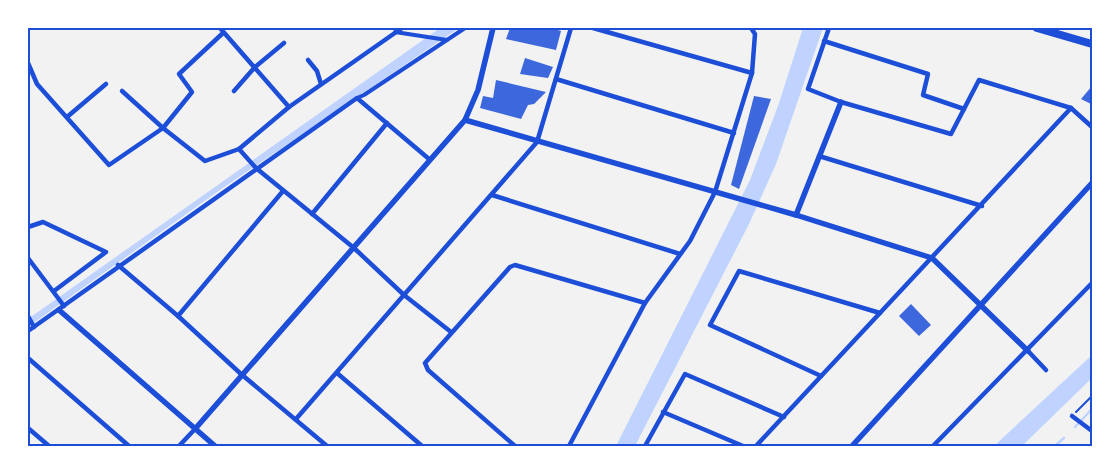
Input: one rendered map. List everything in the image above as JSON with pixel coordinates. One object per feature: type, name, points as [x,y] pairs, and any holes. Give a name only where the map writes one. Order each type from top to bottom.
[{"type":"main road","points":[[1037,28],[1053,30],[1092,44]]},
{"type":"street","points":[[220,28],[289,107]]},
{"type":"street","points":[[389,28],[395,32],[447,40]]},
{"type":"street","points":[[122,91],[163,128],[205,161],[239,149],[289,107],[402,28]]},
{"type":"street","points":[[28,331],[256,168],[357,98],[465,28]]},
{"type":"street","points":[[179,446],[465,120],[478,90],[493,28]]},
{"type":"street","points":[[296,419],[537,142],[571,28]]},
{"type":"street","points":[[593,28],[752,73]]},
{"type":"street","points":[[569,446],[645,303],[690,241],[715,192],[752,73],[756,34],[750,28]]},
{"type":"street","points":[[829,28],[808,89],[841,102],[951,134],[979,80],[1071,108],[1092,127]]},
{"type":"street","points":[[28,63],[37,84],[109,164],[163,128],[192,92],[179,74],[223,33]]},
{"type":"street","points":[[824,41],[928,74],[923,95],[964,109]]},
{"type":"street","points":[[234,91],[255,68],[284,42]]},
{"type":"street","points":[[308,60],[317,71],[321,84]]},
{"type":"street","points":[[556,79],[734,133]]},
{"type":"street","points":[[67,117],[106,84]]},
{"type":"street","points":[[357,98],[429,159]]},
{"type":"street","points":[[796,215],[841,102]]},
{"type":"street","points":[[756,446],[982,206],[1071,108]]},
{"type":"street","points":[[465,120],[796,215],[932,258],[1046,370]]},
{"type":"street","points":[[312,214],[387,123]]},
{"type":"street","points":[[239,149],[256,168],[354,248],[404,295],[451,332]]},
{"type":"street","points":[[820,156],[982,206]]},
{"type":"street","points":[[852,446],[982,306],[1092,183]]},
{"type":"street","points":[[178,316],[283,191]]},
{"type":"street","points":[[492,194],[680,254]]},
{"type":"street","points":[[28,227],[43,222],[106,252],[54,291]]},
{"type":"street","points":[[28,258],[54,291],[62,308],[215,446]]},
{"type":"street","points":[[118,265],[178,316],[241,374],[327,446]]},
{"type":"street","points":[[515,446],[428,370],[425,363],[510,267],[515,266],[645,303]]},
{"type":"street","points":[[821,376],[710,325],[739,270],[880,313]]},
{"type":"street","points":[[933,446],[1028,351],[1092,283]]},
{"type":"street","points":[[28,316],[34,327]]},
{"type":"street","points":[[28,358],[129,446]]},
{"type":"street","points":[[338,373],[422,446]]},
{"type":"street","points":[[645,446],[685,374],[784,416]]},
{"type":"street","points":[[663,412],[743,446]]},
{"type":"street","points":[[1072,416],[1092,431]]},
{"type":"street","points":[[28,428],[49,446]]},
{"type":"path","points":[[1072,416],[1092,396]]},
{"type":"water","points":[[440,28],[459,28],[220,190],[28,327],[28,319]]},
{"type":"water","points":[[803,28],[823,28],[776,164],[749,224],[635,446],[616,446],[750,180],[778,106]]},
{"type":"water","points":[[1092,355],[1092,378],[1022,446],[994,446]]},
{"type":"building","points":[[510,28],[552,28],[561,31],[556,50],[506,39]]},
{"type":"building","points":[[525,58],[553,67],[548,78],[520,74]]},
{"type":"building","points":[[496,80],[546,92],[534,104],[528,105],[521,119],[480,108],[483,96],[493,98]]},
{"type":"building","points":[[1092,86],[1092,101],[1091,104],[1081,99]]},
{"type":"building","points":[[754,96],[771,99],[739,189],[731,185]]},
{"type":"building","points":[[911,304],[931,325],[919,336],[899,316]]},
{"type":"waterway","points":[[1075,427],[1092,409]]},
{"type":"waterway","points":[[1055,446],[1064,438]]}]
